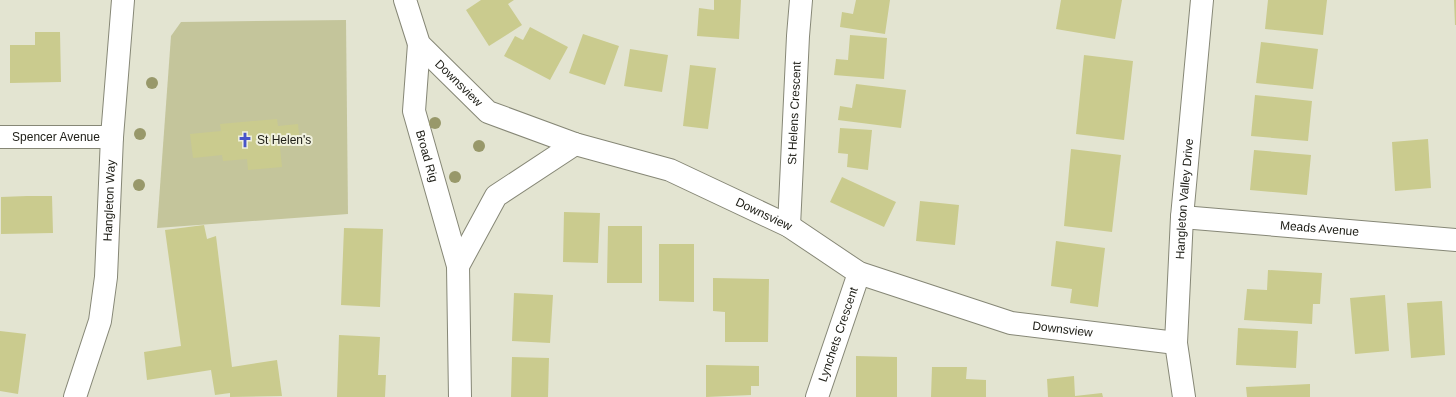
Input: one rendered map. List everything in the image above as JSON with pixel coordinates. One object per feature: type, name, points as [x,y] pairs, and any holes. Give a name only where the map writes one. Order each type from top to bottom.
[{"type":"street","name":"Hangleton Way","points":[[76,397],[100,321],[105,284],[112,137],[123,0]]},
{"type":"street","name":"Downsview","points":[[405,0],[419,44],[488,112],[575,144],[670,170],[789,226],[859,273],[1011,323],[1176,343]]},
{"type":"street","name":"St Helens Crescent","points":[[789,226],[801,0]]},
{"type":"street","name":"Hangleton Valley Drive","points":[[1184,397],[1176,343],[1182,217],[1202,0]]},
{"type":"street","name":"Broad Rig","points":[[419,44],[414,111],[458,266],[460,397]]},
{"type":"street","name":"Spencer Avenue","points":[[0,137],[112,137]]},
{"type":"street","name":"Broad Rig","points":[[458,266],[496,196],[575,144]]},
{"type":"street","name":"Meads Avenue","points":[[1182,217],[1456,240]]},
{"type":"street","name":"Lynchets Crescent","points":[[817,397],[859,273]]},
{"type":"green space","points":[[346,20],[348,214],[157,228],[171,36],[181,22]]},
{"type":"building","points":[[481,0],[514,0],[508,4],[522,25],[489,46],[466,10]]},
{"type":"building","points":[[714,0],[741,0],[739,39],[697,36],[699,8],[714,10]]},
{"type":"building","points":[[856,0],[890,0],[885,34],[840,27],[842,12],[853,14]]},
{"type":"building","points":[[1061,0],[1122,0],[1115,39],[1056,29]]},
{"type":"building","points":[[1268,0],[1327,0],[1323,35],[1265,29]]},
{"type":"building","points":[[1454,0],[1456,0],[1456,25],[1455,25]]},
{"type":"building","points":[[530,27],[568,47],[550,80],[504,56],[515,36],[523,40]]},
{"type":"building","points":[[35,32],[60,32],[61,82],[10,83],[10,45],[35,45]]},
{"type":"building","points":[[583,34],[619,46],[605,85],[569,73]]},
{"type":"building","points":[[850,35],[887,38],[884,79],[834,75],[836,59],[848,60]]},
{"type":"building","points":[[1261,42],[1318,49],[1313,89],[1256,83]]},
{"type":"building","points":[[630,49],[668,55],[662,92],[624,86]]},
{"type":"building","points":[[1084,55],[1133,61],[1124,140],[1076,134]]},
{"type":"building","points":[[690,65],[716,68],[708,129],[683,126]]},
{"type":"building","points":[[856,84],[906,90],[901,128],[838,120],[840,106],[852,108]]},
{"type":"building","points":[[1255,95],[1312,101],[1308,141],[1251,136]]},
{"type":"building","name":"St Helen's","points":[[277,119],[278,126],[298,124],[300,145],[280,147],[282,167],[248,170],[247,159],[223,161],[222,155],[193,158],[190,134],[221,131],[220,124]]},
{"type":"building","points":[[840,128],[872,130],[868,170],[847,167],[848,154],[838,153]]},
{"type":"building","points":[[1428,139],[1431,188],[1395,191],[1392,142]]},
{"type":"building","points":[[1071,149],[1121,155],[1112,232],[1064,226]]},
{"type":"building","points":[[1254,150],[1311,155],[1307,195],[1250,190]]},
{"type":"building","points":[[842,177],[896,202],[884,227],[830,202]]},
{"type":"building","points":[[52,196],[53,233],[1,234],[1,197]]},
{"type":"building","points":[[920,201],[959,205],[955,245],[916,241]]},
{"type":"building","points":[[564,212],[600,213],[598,263],[563,262]]},
{"type":"building","points":[[204,225],[207,239],[216,236],[232,367],[277,360],[282,396],[230,397],[230,393],[215,395],[211,370],[147,380],[144,352],[181,346],[165,230]]},
{"type":"building","points":[[608,226],[642,226],[642,283],[607,283]]},
{"type":"building","points":[[344,228],[383,229],[380,307],[341,305]]},
{"type":"building","points":[[1056,241],[1105,248],[1098,307],[1070,303],[1072,289],[1051,286]]},
{"type":"building","points":[[659,244],[694,244],[694,302],[659,301]]},
{"type":"building","points":[[1268,270],[1322,273],[1320,304],[1313,304],[1312,324],[1244,320],[1247,289],[1267,290]]},
{"type":"building","points":[[713,278],[769,279],[768,342],[725,342],[725,312],[713,311]]},
{"type":"building","points":[[514,293],[553,295],[550,343],[512,341]]},
{"type":"building","points":[[1385,295],[1389,351],[1355,354],[1350,298]]},
{"type":"building","points":[[1442,301],[1445,355],[1411,358],[1407,303]]},
{"type":"building","points":[[1238,328],[1298,331],[1296,368],[1236,365]]},
{"type":"building","points":[[0,331],[26,334],[18,394],[0,391]]},
{"type":"building","points":[[339,335],[380,337],[378,375],[386,375],[385,397],[337,397]]},
{"type":"building","points":[[856,356],[897,357],[897,397],[856,397]]},
{"type":"building","points":[[512,357],[549,358],[548,397],[511,397]]},
{"type":"building","points":[[706,365],[759,366],[759,386],[751,386],[751,395],[706,397]]},
{"type":"building","points":[[932,367],[967,367],[966,379],[986,380],[986,397],[931,397]]},
{"type":"building","points":[[1074,376],[1075,396],[1102,393],[1103,397],[1048,397],[1047,379]]},
{"type":"building","points":[[1310,384],[1310,397],[1247,397],[1246,387]]},
{"type":"place","name":"St Helen's","points":[[245,140]]}]
